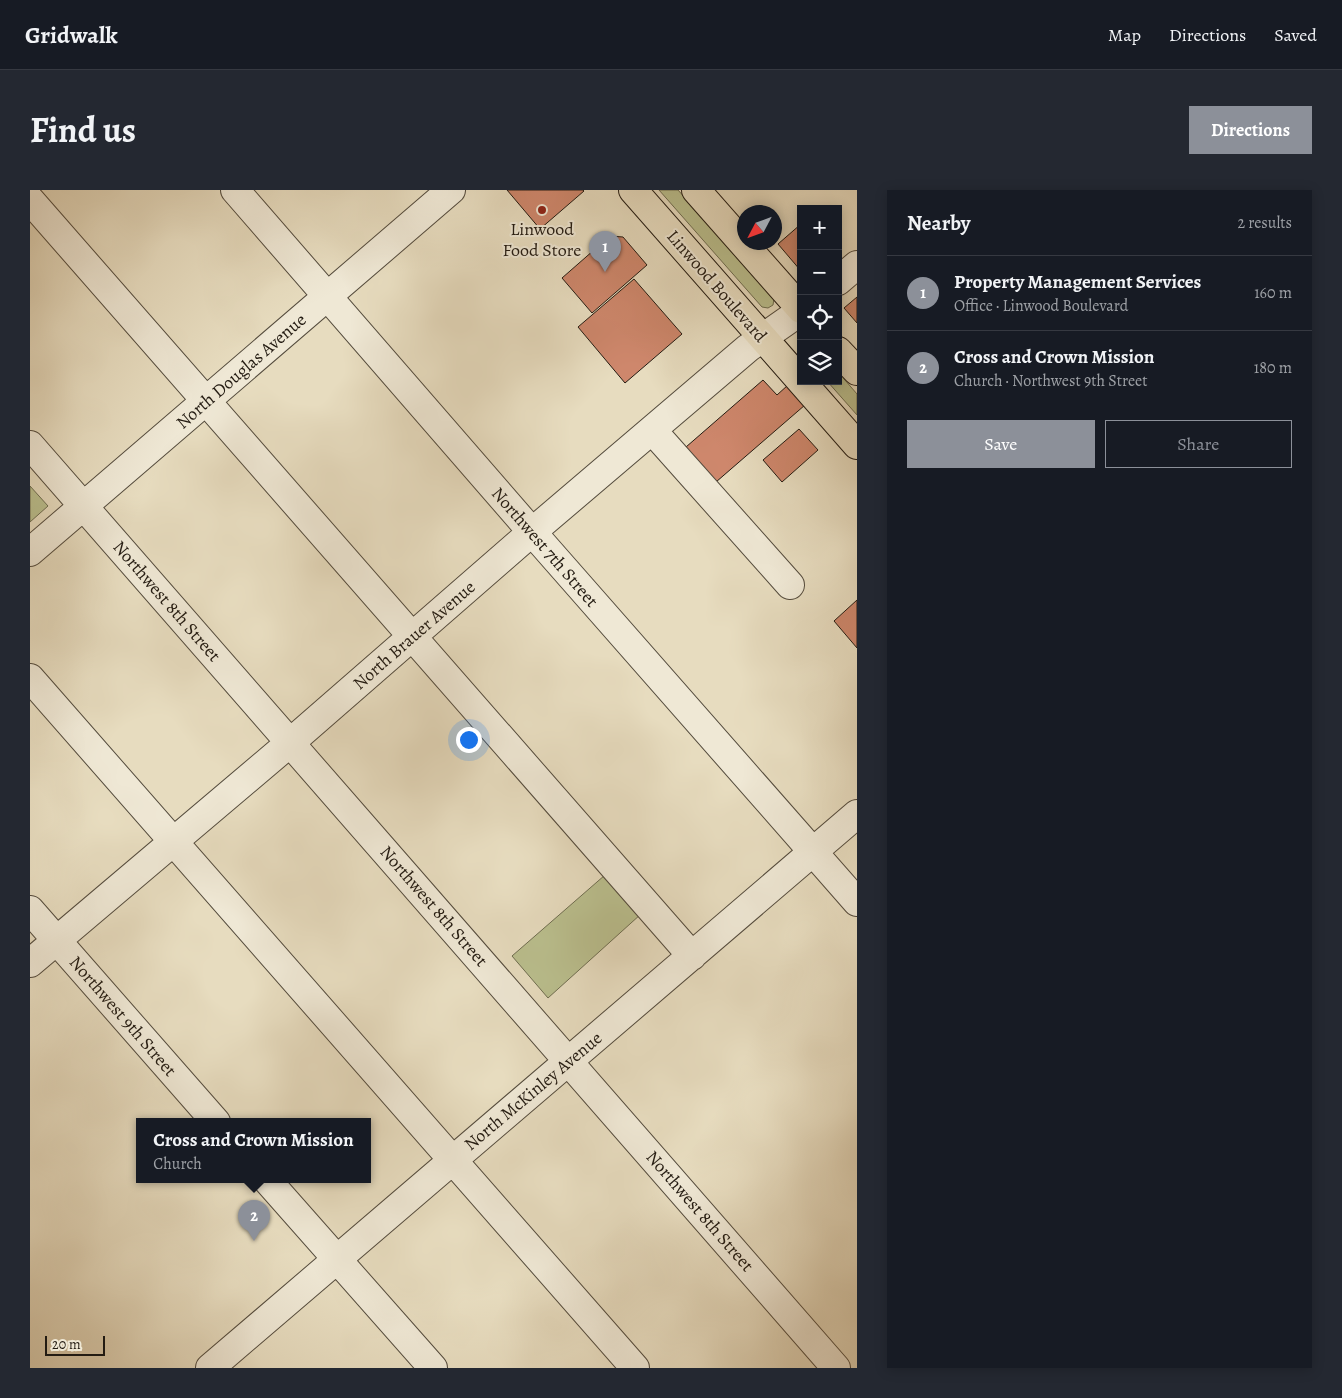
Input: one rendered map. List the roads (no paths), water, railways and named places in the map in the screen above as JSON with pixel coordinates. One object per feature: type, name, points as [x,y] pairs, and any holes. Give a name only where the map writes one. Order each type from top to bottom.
[{"type":"main road","name":"Linwood Boulevard","points":[[633,190],[857,445]]},
{"type":"main road","points":[[696,190],[797,305]]},
{"type":"main road","points":[[842,355],[857,371]]},
{"type":"street","name":"Northwest 7th Street","points":[[236,190],[532,532],[857,902]]},
{"type":"street","name":"North Douglas Avenue","points":[[30,552],[329,296],[443,192]]},
{"type":"street","points":[[30,200],[692,956]]},
{"type":"street","points":[[842,278],[857,265]]},
{"type":"street","name":"North Brauer Avenue","points":[[30,962],[291,742],[532,532],[748,348],[797,313]]},
{"type":"street","points":[[652,430],[790,586]]},
{"type":"street","name":"Northwest 8th Street","points":[[30,445],[836,1368]]},
{"type":"street","points":[[30,678],[635,1368]]},
{"type":"street","name":"North McKinley Avenue","points":[[214,1367],[336,1258],[857,814]]},
{"type":"street","name":"Northwest 9th Street","points":[[30,910],[212,1118]]},
{"type":"street","points":[[270,1183],[433,1368]]},
{"type":"place","name":"Linwood Food Store","points":[[542,210]]},
{"type":"place","name":"Property Management Services","points":[[605,272]]},
{"type":"place","name":"Cross and Crown Mission","points":[[254,1241]]}]
